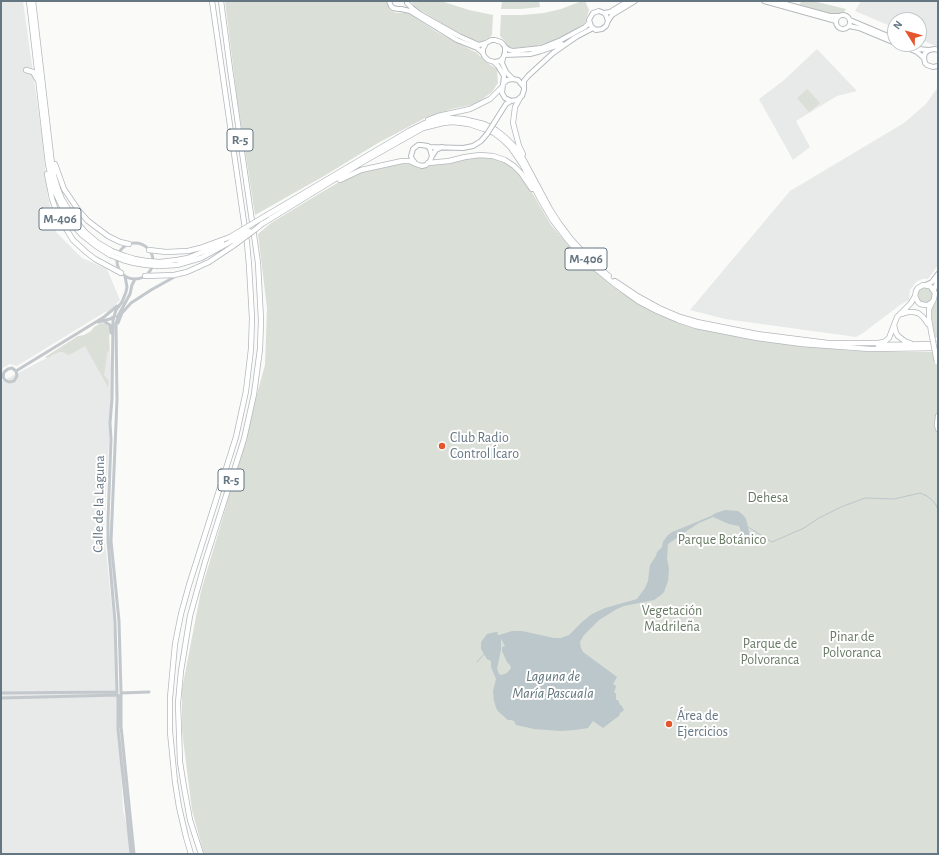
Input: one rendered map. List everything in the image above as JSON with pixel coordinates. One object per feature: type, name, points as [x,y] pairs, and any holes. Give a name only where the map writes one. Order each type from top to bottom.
[{"type":"highway","name":"M-406","points":[[29,1],[39,86],[47,137],[64,189],[74,205],[88,221],[108,236],[120,242],[129,244]]},
{"type":"highway","name":"M-406","points":[[33,1],[47,137],[48,164],[52,184],[71,223],[82,235],[96,246],[111,253],[134,263],[160,264],[194,256],[220,244],[232,241],[262,224],[269,217],[300,201],[423,128],[453,122],[469,124],[494,133],[511,148],[522,164],[553,221],[579,253]]},
{"type":"highway","name":"R-5","points":[[191,854],[175,782],[170,732],[170,698],[175,644],[189,585],[238,430],[246,391],[251,349],[252,322],[247,243],[212,1]]},
{"type":"highway","name":"R-5","points":[[201,854],[190,820],[180,762],[178,703],[181,670],[190,616],[205,562],[244,439],[254,394],[260,349],[261,327],[258,263],[221,1]]},
{"type":"highway","points":[[36,57],[34,64],[26,70],[33,72],[39,86]]},
{"type":"highway","points":[[318,185],[398,134],[438,116],[470,109],[496,95],[502,86]]},
{"type":"highway","name":"M-406","points":[[520,98],[515,107],[513,117],[515,131],[519,146],[535,176],[537,185]]},
{"type":"highway","name":"M-406","points":[[145,276],[174,275],[187,272],[209,262],[232,241],[318,185],[409,131],[425,123],[440,119],[456,118],[484,124],[496,130],[506,138],[520,153],[550,209],[575,243],[598,267],[618,284],[659,308],[680,317],[713,326],[803,340],[870,345],[938,344]]},
{"type":"highway","name":"M-406","points":[[47,137],[44,151],[48,184],[57,213],[73,240],[95,259],[123,274]]},
{"type":"highway","name":"M-406","points":[[428,163],[449,162],[465,157],[480,155],[494,156],[505,160],[521,173],[551,222],[579,253],[596,269],[638,301],[671,317],[696,326],[802,344],[870,349],[911,349],[919,351],[938,349]]},
{"type":"highway","points":[[300,201],[361,170],[402,161],[410,161],[416,164]]},
{"type":"highway","name":"M-406","points":[[149,250],[166,252],[188,251],[232,241]]},
{"type":"highway","points":[[929,319],[929,309],[935,296],[934,290],[929,286],[923,285],[918,288],[915,296],[918,302],[925,308],[929,319],[938,368]]},
{"type":"highway","name":"M-406","points":[[831,343],[884,342],[889,338],[892,332],[896,317],[906,308],[915,296]]},
{"type":"highway","points":[[921,304],[928,305],[932,302]]},
{"type":"highway","name":"M-406","points":[[906,308],[921,304]]},
{"type":"highway","points":[[896,317],[908,312],[918,313],[923,316],[931,329]]},
{"type":"highway","points":[[248,342],[252,322]]},
{"type":"highway","name":"M-406","points":[[894,322],[896,333],[906,342],[938,344]]},
{"type":"highway","points":[[938,416],[938,429]]},
{"type":"highway","points":[[205,536],[205,526],[208,517]]},
{"type":"highway","points":[[196,596],[204,577]]},
{"type":"main road","points":[[389,1],[393,8],[410,11],[457,40],[477,48],[483,52],[484,56],[488,60],[494,62],[504,76],[502,86],[504,103],[502,111]]},
{"type":"main road","points":[[401,9],[407,2],[420,14],[458,36],[479,45],[490,40],[498,40],[509,50],[518,51],[546,46],[561,40],[585,27],[589,23],[592,13],[599,11],[604,13],[610,12],[628,1]]},
{"type":"main road","points":[[589,23],[596,30],[602,30],[612,15],[635,1]]},
{"type":"main road","points":[[764,1],[836,21]]},
{"type":"main road","points":[[775,1],[830,16],[839,16],[842,14],[847,15],[850,20],[887,36]]},
{"type":"main road","points":[[604,13],[608,21]]},
{"type":"main road","points":[[836,21],[839,16]]},
{"type":"main road","points":[[849,26],[850,20]]},
{"type":"main road","points":[[836,21],[840,28],[845,29],[849,26],[859,28],[887,39]]},
{"type":"main road","points":[[494,62],[497,62],[504,57],[530,54],[560,45],[593,28]]},
{"type":"main road","points":[[442,147],[436,150],[428,163],[422,166],[416,164],[412,159],[411,156],[413,149],[418,145],[463,148],[473,146],[481,141],[506,104],[520,98],[523,93],[524,80],[553,53],[576,37]]},
{"type":"main road","points":[[483,52],[486,43]]},
{"type":"main road","points":[[505,47],[502,63],[506,72],[513,79]]},
{"type":"main road","points":[[938,50],[929,50],[925,53],[924,58],[927,65],[933,67],[938,66]]},
{"type":"main road","points":[[916,52],[924,58]]},
{"type":"main road","points":[[502,86],[507,80],[513,79],[518,80],[523,87]]},
{"type":"main road","points":[[503,95],[511,101]]},
{"type":"main road","points":[[428,146],[432,156]]},
{"type":"main road","points":[[926,285],[932,282],[938,274]]},
{"type":"main road","points":[[934,290],[938,279]]},
{"type":"street","points":[[114,317],[116,310],[125,296],[127,287],[123,274],[118,267],[117,260],[119,253],[129,244],[134,243],[144,245],[152,255],[152,267],[149,272],[145,276],[135,279],[123,274]]},
{"type":"street","points":[[116,334],[120,317],[131,302],[173,278],[187,272]]},
{"type":"street","points":[[94,323],[114,317],[130,294],[135,279]]},
{"type":"street","points":[[16,370],[94,323],[113,310],[125,296]]},
{"type":"street","points":[[116,334],[118,316],[126,300]]},
{"type":"street","name":"Calle de la Laguna","points":[[114,317],[112,343],[108,541],[115,622],[117,684],[119,693],[118,730],[132,854]]},
{"type":"street","points":[[101,321],[110,325],[112,343]]},
{"type":"street","name":"Calle de la Laguna","points":[[116,334],[117,400],[111,541],[119,621],[119,693],[132,854]]},
{"type":"street","points":[[8,368],[16,370],[17,376],[14,381],[9,382],[2,378],[4,372],[8,368]]},
{"type":"street","points":[[111,693],[117,684]]},
{"type":"street","points":[[1,693],[149,692]]},
{"type":"street","points":[[1,698],[111,693],[118,701]]},
{"type":"shaded area","points":[[1,1],[23,1],[42,137],[48,197],[56,232],[82,258],[107,269],[120,300],[109,311],[17,366],[10,364],[3,368],[1,373]]},
{"type":"shaded area","points":[[861,1],[938,1],[938,47],[927,42],[927,12],[887,12],[887,25],[855,11]]},
{"type":"shaded area","points":[[817,49],[857,91],[837,96],[796,121],[810,147],[793,160],[759,99],[783,81]]},
{"type":"shaded area","points":[[938,87],[938,265],[928,279],[922,279],[916,282],[910,290],[909,300],[856,337],[725,319],[690,310],[790,191],[904,123],[926,104]]},
{"type":"shaded area","points":[[109,325],[112,388],[104,532],[114,627],[123,810],[133,854],[1,854],[1,382]]},
{"type":"green space","points":[[225,1],[386,1],[390,10],[396,13],[407,12],[437,32],[477,53],[486,62],[497,69],[498,83],[492,92],[476,104],[452,109],[425,118],[378,143],[255,215],[237,98]]},
{"type":"green space","points":[[411,1],[441,1],[469,10],[493,15],[492,35],[481,42],[470,38],[414,6]]},
{"type":"green space","points":[[502,1],[539,1],[540,7],[501,9]]},
{"type":"green space","points":[[585,1],[589,10],[585,23],[556,40],[536,46],[514,48],[509,47],[500,36],[501,15],[544,13],[561,9]]},
{"type":"green space","points":[[802,1],[813,1],[846,9],[844,12],[836,15],[798,6]]},
{"type":"green space","points":[[807,89],[820,103],[809,112],[797,98]]},
{"type":"green space","points":[[487,156],[503,161],[514,168],[527,184],[551,225],[567,244],[591,268],[618,291],[654,312],[713,332],[749,338],[852,351],[938,352],[938,411],[934,426],[938,434],[938,854],[204,854],[192,810],[182,731],[182,689],[201,591],[265,365],[267,308],[258,234],[271,223],[344,179],[359,172],[401,162],[410,163],[416,167],[423,168],[435,163]]},
{"type":"green space","points":[[925,287],[931,289],[933,295],[931,301],[925,303],[919,301],[917,295],[919,289]]},
{"type":"green space","points":[[938,298],[938,337],[935,338],[931,311]]},
{"type":"green space","points":[[101,323],[106,324],[109,327],[109,350],[107,353],[104,375],[109,381],[108,387],[85,346],[69,355],[59,352],[47,358],[45,357],[78,336],[84,335],[91,331],[94,327]]},
{"type":"water","name":"Laguna de María Pascuala","points":[[725,510],[738,511],[743,515],[746,519],[748,527],[750,537],[749,541],[744,539],[739,526],[729,524],[713,517],[699,523],[668,544],[668,581],[664,592],[661,595],[654,600],[624,606],[617,609],[599,620],[584,635],[580,642],[583,652],[617,677],[613,684],[616,686],[614,693],[616,693],[616,700],[618,700],[624,710],[619,714],[620,715],[603,728],[593,721],[588,728],[560,731],[534,729],[516,725],[514,721],[508,720],[497,710],[493,691],[496,679],[491,667],[491,661],[487,659],[481,649],[481,642],[487,634],[498,632],[497,634],[499,635],[512,631],[522,631],[554,638],[561,638],[569,635],[592,614],[605,608],[637,599],[648,581],[650,565],[657,552],[662,547],[667,536],[672,532]],"holes":[[[501,639],[505,646],[502,647],[502,651],[511,668],[507,673],[502,675],[499,674],[497,669],[501,650]]]},
{"type":"waterway","points":[[748,527],[772,542],[804,528],[819,518],[841,507],[865,498],[894,499],[920,493],[927,496],[934,502],[938,510]]},
{"type":"waterway","points":[[477,662],[484,654]]},
{"type":"place","name":"Club Radio Control Ícaro","points":[[442,446]]},
{"type":"place","name":"Área de Ejercicios","points":[[669,724]]},
{"type":"park label","name":"Dehesa","points":[[768,498]]},
{"type":"park label","name":"Parque Botánico","points":[[722,540]]},
{"type":"park label","name":"Vegetación Madrileña","points":[[672,620]]},
{"type":"park label","name":"Pinar de Polvoranca","points":[[852,646]]},
{"type":"park label","name":"Parque de Polvoranca","points":[[770,652]]}]
